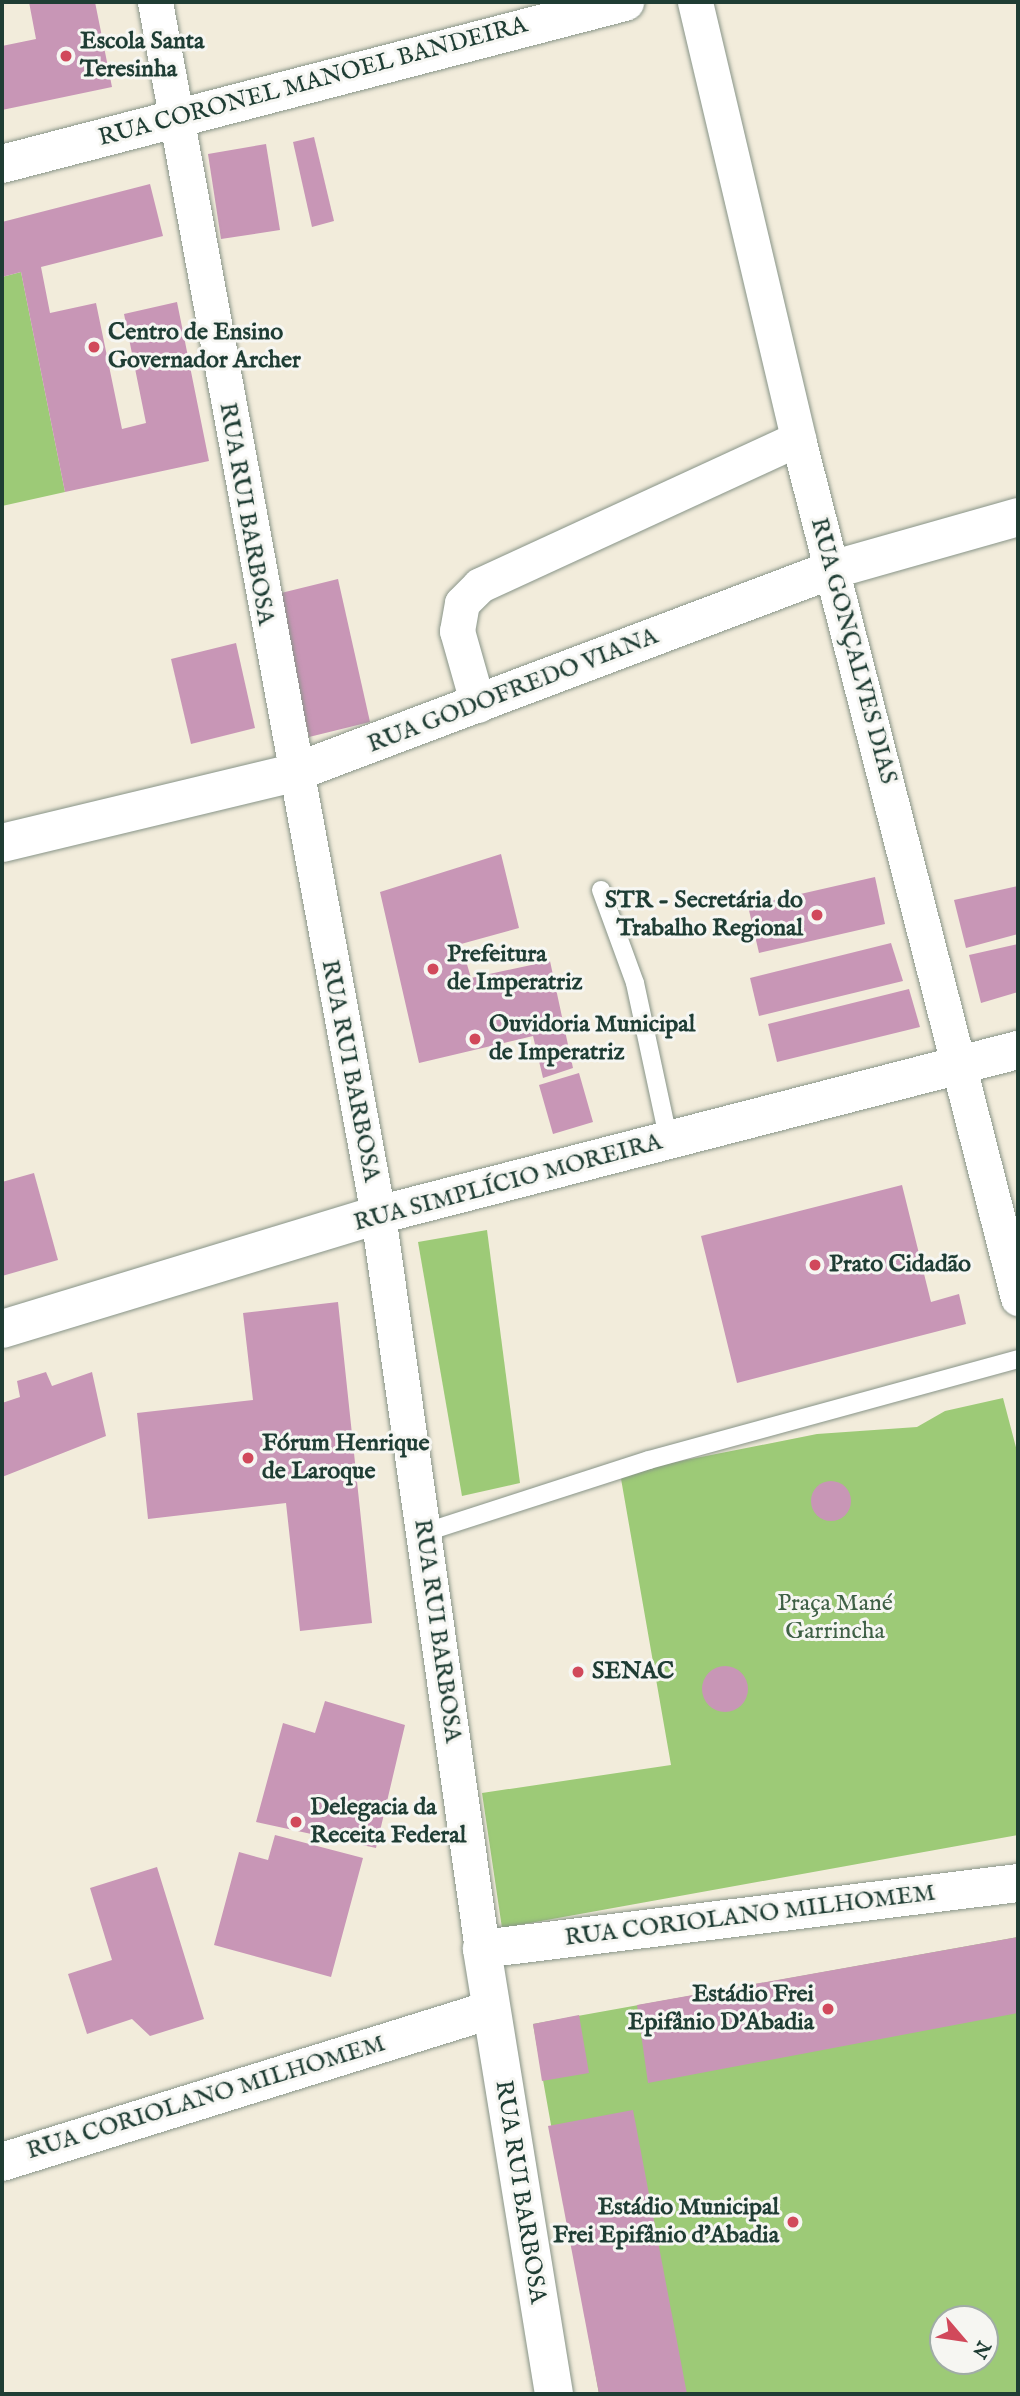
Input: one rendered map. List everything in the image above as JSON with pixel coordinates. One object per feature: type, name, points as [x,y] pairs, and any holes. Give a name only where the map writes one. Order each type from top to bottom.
[{"type":"main road","name":"RUA CORONEL MANOEL BANDEIRA","points":[[2,164],[625,2]]},
{"type":"main road","name":"RUA GODOFREDO VIANA","points":[[2,843],[293,772],[478,705],[831,570],[1018,517]]},
{"type":"main road","name":"RUA SIMPLÍCIO MOREIRA","points":[[2,1329],[378,1215],[1018,1050]]},
{"type":"main road","name":"RUA CORIOLANO MILHOMEM","points":[[482,1949],[1018,1883]]},
{"type":"main road","name":"RUA RUI BARBOSA","points":[[482,1949],[554,2394]]},
{"type":"main road","name":"RUA CORIOLANO MILHOMEM","points":[[2,2162],[490,2010]]},
{"type":"street","name":"RUA RUI BARBOSA","points":[[155,2],[293,772],[378,1215],[482,1949]]},
{"type":"street","name":"RUA GONÇALVES DIAS","points":[[695,2],[798,439],[961,1065],[1018,1298]]},
{"type":"street","points":[[478,705],[457,631],[462,603],[481,585],[798,439]]},
{"type":"lane","points":[[601,890],[635,983],[669,1141]]},
{"type":"lane","points":[[423,1533],[649,1460],[1018,1359]]},
{"type":"green space","points":[[21,272],[65,492],[2,506],[2,277]]},
{"type":"green space","points":[[487,1230],[520,1483],[462,1496],[418,1242]]},
{"type":"green space","name":"Praça Mané Garrincha","points":[[1003,1398],[1018,1455],[1018,1835],[502,1928],[482,1793],[671,1765],[620,1473],[817,1434],[917,1427],[945,1411]]},
{"type":"green space","name":"Estádio Municipal Frei Epifânio d'Abadia","points":[[1018,1937],[1018,2394],[599,2394],[533,2024]]},
{"type":"building","points":[[29,2],[95,2],[112,87],[2,110],[2,46],[36,39]]},
{"type":"building","points":[[314,137],[334,221],[312,227],[293,142]]},
{"type":"building","points":[[266,144],[280,230],[221,239],[208,154]]},
{"type":"building","points":[[150,184],[163,236],[41,267],[50,313],[96,303],[122,429],[146,423],[124,314],[177,302],[209,461],[65,492],[21,272],[2,277],[2,222]]},
{"type":"building","points":[[338,579],[370,722],[309,737],[277,594]]},
{"type":"building","points":[[236,643],[255,728],[191,744],[171,659]]},
{"type":"building","name":"Prefeitura de Imperatriz","points":[[501,854],[519,928],[461,944],[471,978],[550,961],[573,1068],[543,1078],[533,1036],[419,1063],[380,892]]},
{"type":"building","name":"STR - Secretária do Trabalho Regional","points":[[875,877],[885,924],[759,953],[748,906]]},
{"type":"building","points":[[1018,886],[1018,934],[966,948],[954,900]]},
{"type":"building","points":[[891,943],[903,981],[759,1016],[750,978]]},
{"type":"building","points":[[1018,944],[1018,992],[981,1003],[969,955]]},
{"type":"building","points":[[909,989],[920,1027],[777,1062],[768,1024]]},
{"type":"building","points":[[579,1073],[593,1122],[553,1134],[539,1085]]},
{"type":"building","points":[[34,1173],[58,1260],[2,1276],[2,1182]]},
{"type":"building","name":"Prato Cidadão","points":[[902,1185],[931,1302],[959,1294],[966,1324],[737,1383],[701,1236]]},
{"type":"building","name":"Fórum Henrique de Laroque","points":[[338,1302],[372,1623],[300,1631],[286,1503],[148,1519],[137,1413],[253,1400],[243,1313]]},
{"type":"building","points":[[46,1372],[52,1386],[92,1372],[106,1436],[2,1477],[2,1403],[20,1397],[17,1381]]},
{"type":"building","points":[[831,1481],[845,1487],[851,1501],[845,1515],[831,1521],[817,1515],[811,1501],[817,1487]]},
{"type":"building","points":[[725,1666],[741,1673],[748,1689],[741,1705],[725,1712],[709,1705],[702,1689],[709,1673]]},
{"type":"building","points":[[325,1701],[405,1725],[376,1848],[256,1822],[283,1723],[315,1733]]},
{"type":"building","points":[[275,1835],[363,1858],[331,1977],[214,1945],[239,1852],[268,1860]]},
{"type":"building","points":[[157,1867],[204,2019],[150,2036],[132,2019],[87,2034],[68,1974],[112,1960],[90,1888]]},
{"type":"building","name":"Estádio Frei Epifânio D'Abadia","points":[[1018,1937],[1018,2013],[648,2083],[637,2005]]},
{"type":"building","name":"Estádio Frei Epifânio D'Abadia","points":[[579,2015],[589,2073],[542,2081],[533,2024]]},
{"type":"building","name":"Estádio Frei Epifânio D'Abadia","points":[[633,2110],[687,2394],[599,2394],[548,2126]]},
{"type":"place","name":"Escola Santa Teresinha","points":[[66,56]]},
{"type":"place","name":"Centro de Ensino Governador Archer","points":[[94,347]]},
{"type":"place","name":"STR - Secretária do Trabalho Regional","points":[[817,915]]},
{"type":"place","name":"Prefeitura de Imperatriz","points":[[433,969]]},
{"type":"place","name":"Ouvidoria Municipal de Imperatriz","points":[[475,1039]]},
{"type":"place","name":"Prato Cidadão","points":[[815,1265]]},
{"type":"place","name":"Fórum Henrique de Laroque","points":[[248,1458]]},
{"type":"place","name":"SENAC","points":[[578,1672]]},
{"type":"place","name":"Delegacia da Receita Federal","points":[[296,1822]]},
{"type":"place","name":"Estádio Frei Epifânio D'Abadia","points":[[828,2009]]},
{"type":"place","name":"Estádio Municipal Frei Epifânio d'Abadia","points":[[793,2222]]}]
